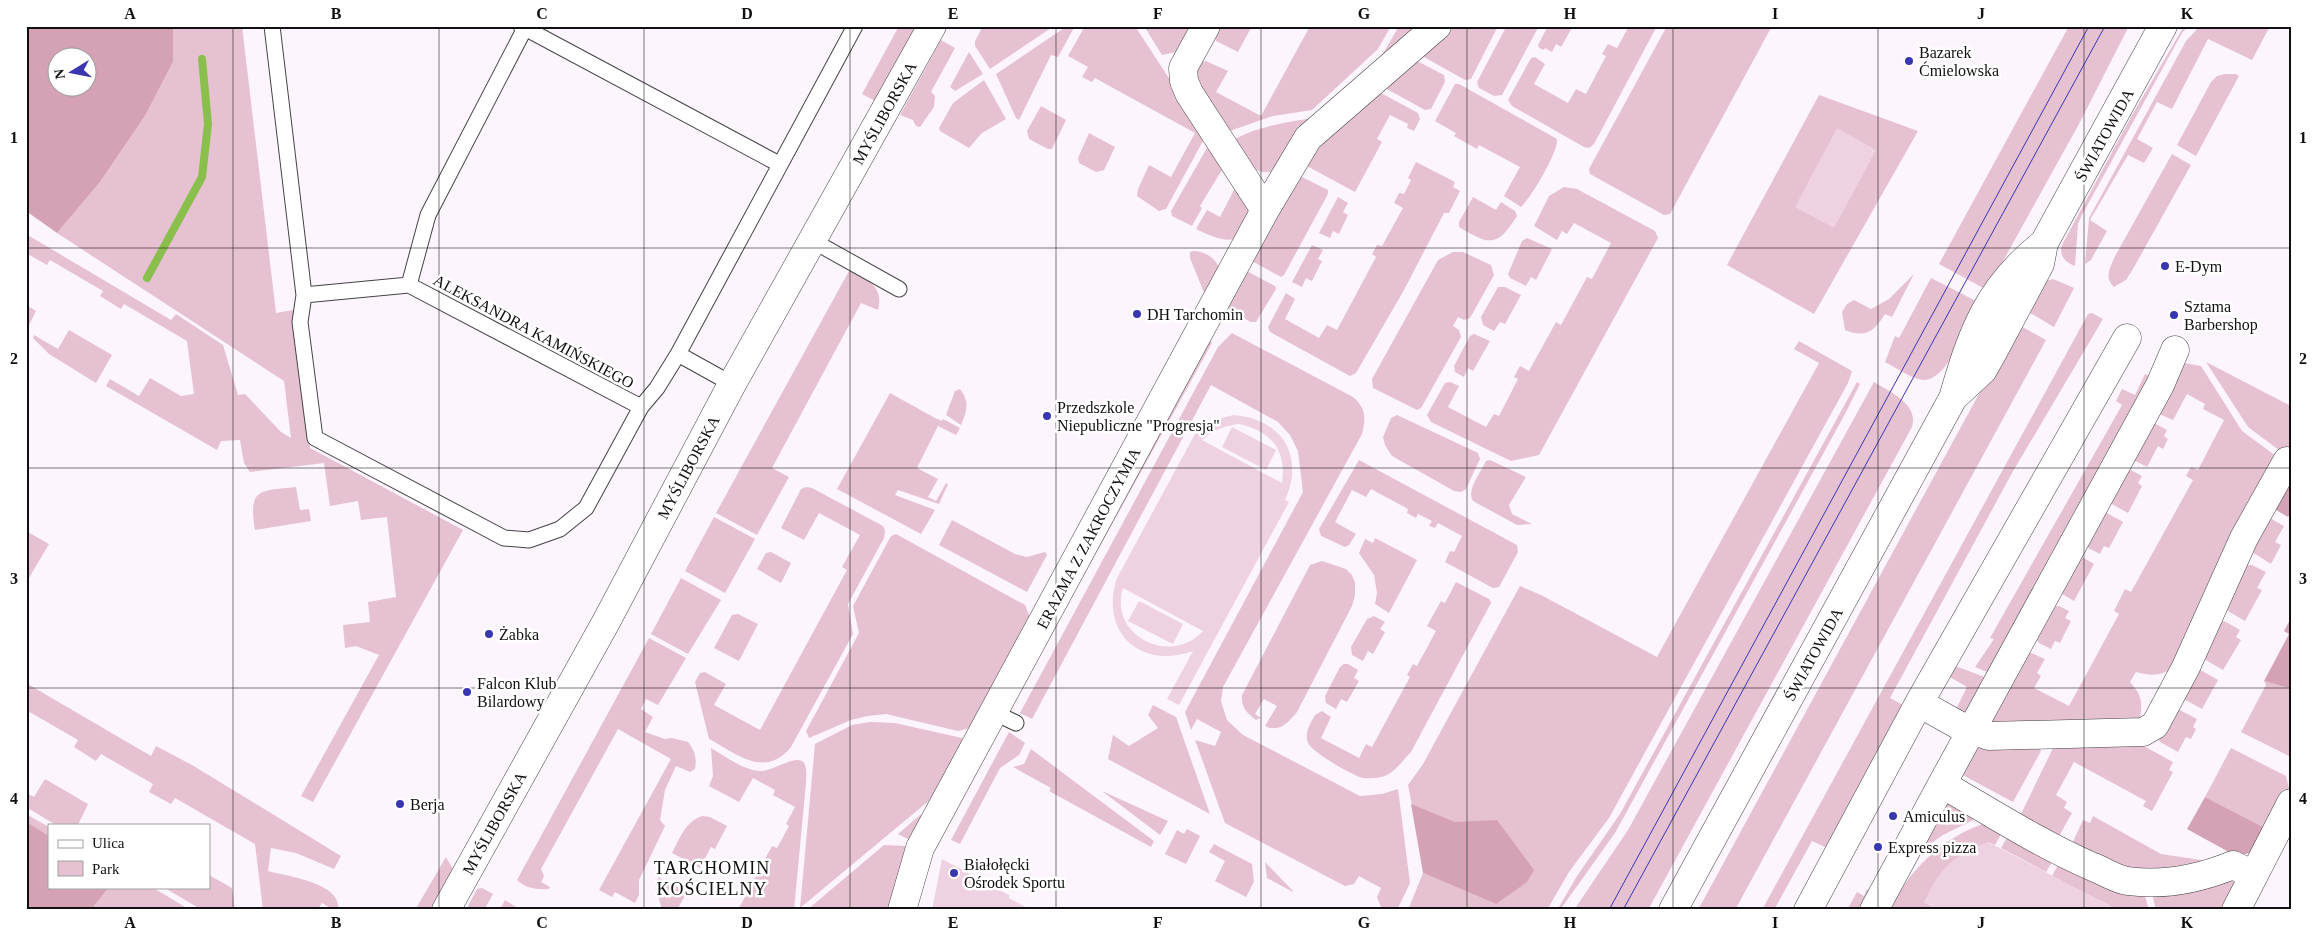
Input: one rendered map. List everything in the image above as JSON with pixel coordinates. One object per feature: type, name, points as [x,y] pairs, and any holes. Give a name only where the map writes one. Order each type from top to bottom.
[{"type":"street","name":"MYŚLIBORSKA","points":[[446,910],[606,622],[732,384],[932,26]]},
{"type":"street","points":[[1206,26],[1183,68],[1184,81],[1189,93],[1265,210]]},
{"type":"street","name":"ERAZMA Z ZAKROCZYMIA","points":[[902,910],[920,848],[1005,718],[1265,210],[1308,138],[1437,26]]},
{"type":"street","name":"ŚWIATOWIDA","points":[[1673,910],[1954,398],[1976,328],[2002,282],[2017,265],[2044,243],[2163,26]]},
{"type":"street","points":[[1808,910],[1919,703],[2127,338]]},
{"type":"street","points":[[1874,910],[1970,730],[2160,385],[2175,350]]},
{"type":"street","points":[[1919,703],[1970,730],[1989,736],[2143,732],[2154,725],[2186,667],[2244,538],[2287,461]]},
{"type":"street","points":[[1942,784],[2063,855],[2127,881],[2170,881],[2208,875],[2233,865],[2254,875]]},
{"type":"street","points":[[2236,910],[2291,803]]},
{"type":"lane","points":[[272,26],[304,295],[300,322],[315,438],[504,538],[529,540],[560,529],[586,508],[641,407]]},
{"type":"lane","name":"ALEKSANDRA KAMIŃSKIEGO","points":[[304,295],[409,285],[641,407],[657,388],[678,354],[778,164],[855,26]]},
{"type":"lane","points":[[409,285],[428,216],[524,27],[778,164]]},
{"type":"lane","points":[[813,242],[899,289]]},
{"type":"lane","points":[[678,354],[732,384]]},
{"type":"green space","points":[[173,26],[242,26],[276,313],[293,310],[310,448],[463,530],[313,802],[301,796],[379,655],[356,646],[345,648],[343,625],[370,622],[368,602],[396,597],[387,517],[361,520],[358,501],[330,506],[324,463],[250,472],[244,463],[240,440],[221,441],[217,450],[106,386],[110,379],[139,396],[150,378],[181,396],[194,394],[187,341],[124,304],[121,309],[100,296],[103,291],[50,260],[47,265],[26,253],[28,248],[26,246],[26,234],[171,320],[176,314],[223,345],[238,395],[245,394],[281,432],[291,438],[284,381],[57,233],[100,182],[145,116],[173,62]]},
{"type":"green space","points":[[899,26],[917,28],[877,102],[862,94]]},
{"type":"green space","points":[[983,26],[1054,26],[990,69],[975,46],[975,41]]},
{"type":"green space","points":[[1067,26],[1075,26],[1058,57],[1051,55],[1019,120],[1016,118],[996,74]]},
{"type":"green space","points":[[1085,26],[1135,26],[1204,132],[1204,139],[1166,209],[1159,211],[1137,196],[1138,189],[1149,165],[1171,177],[1195,133],[1095,78],[1092,82],[1082,77],[1088,67],[1068,56]]},
{"type":"green space","points":[[1144,26],[1193,26],[1180,51],[1162,55]]},
{"type":"green space","points":[[1215,26],[1252,26],[1238,52],[1216,41],[1213,31]]},
{"type":"green space","points":[[1310,26],[1391,26],[1378,49],[1312,110],[1273,116],[1227,132],[1193,74],[1198,63],[1206,61],[1228,71],[1216,92],[1261,116]]},
{"type":"green space","points":[[1399,26],[1424,26],[1377,64]]},
{"type":"green space","points":[[1451,26],[1498,26],[1471,79],[1465,80],[1424,57],[1423,50]]},
{"type":"green space","points":[[1539,26],[1502,95],[1494,96],[1479,88],[1477,82],[1506,27]]},
{"type":"green space","points":[[1548,26],[1573,26],[1561,47],[1556,44],[1552,52],[1545,48],[1544,50],[1539,48],[1538,45]]},
{"type":"green space","points":[[1629,26],[1657,26],[1594,144],[1589,148],[1584,147],[1512,106],[1508,100],[1531,58],[1535,57],[1545,64],[1534,84],[1568,103],[1576,89],[1586,94],[1606,56],[1602,54],[1608,44],[1617,48]]},
{"type":"green space","points":[[1667,26],[1772,26],[1670,214],[1664,215],[1590,174],[1589,169]]},
{"type":"green space","points":[[2069,26],[2129,26],[2079,124],[1987,290],[1939,264]]},
{"type":"green space","points":[[2184,26],[2188,26],[2182,33],[2082,215],[2078,224],[2075,266],[2063,257],[2061,251],[2063,243],[2131,117]]},
{"type":"green space","points":[[2200,26],[2270,26],[2252,60],[2208,39],[2172,109],[2157,102],[2137,139],[2153,148],[2144,163],[2128,155],[2090,220],[2107,231],[2091,260],[2085,264],[2089,218],[2186,41]]},
{"type":"green space","points":[[941,40],[955,48],[931,92],[935,96],[934,107],[920,127],[916,126],[913,120],[900,115]]},
{"type":"green space","points":[[969,52],[983,74],[955,91],[950,87]]},
{"type":"green space","points":[[1411,62],[1419,62],[1444,75],[1445,82],[1431,109],[1425,110],[1385,88]]},
{"type":"green space","points":[[2236,74],[2239,76],[2196,156],[2177,145],[2211,82],[2217,76]]},
{"type":"green space","points":[[984,80],[1006,119],[982,133],[969,148],[940,131],[939,128],[953,103]]},
{"type":"green space","points":[[1455,84],[1459,84],[1557,139],[1554,153],[1544,174],[1521,207],[1504,196],[1520,167],[1479,145],[1477,149],[1454,136],[1456,133],[1435,121]]},
{"type":"green space","points":[[1381,93],[1418,113],[1420,119],[1414,131],[1407,128],[1408,124],[1390,115],[1377,139],[1382,142],[1355,192],[1305,165],[1320,144]]},
{"type":"green space","points":[[1819,95],[1918,131],[1814,314],[1727,265]]},
{"type":"green space","points":[[1041,106],[1066,120],[1052,149],[1048,149],[1029,139],[1027,131]]},
{"type":"green space","points":[[1319,117],[1276,171],[1267,172],[1254,169],[1245,160],[1233,140],[1264,127]]},
{"type":"green space","points":[[1089,133],[1115,147],[1104,170],[1096,172],[1079,163],[1078,158]]},
{"type":"green space","points":[[1208,146],[1225,165],[1200,206],[1202,208],[1192,226],[1172,216],[1171,211]]},
{"type":"green space","points":[[2172,154],[2191,165],[2133,269],[2126,280],[2114,287],[2109,277],[2114,258]]},
{"type":"green space","points":[[1416,162],[1455,182],[1453,187],[1460,191],[1449,213],[1444,213],[1404,290],[1356,373],[1350,376],[1270,332],[1268,327],[1286,293],[1295,299],[1285,319],[1319,338],[1327,325],[1337,330],[1376,257],[1372,254],[1377,245],[1382,246],[1403,208],[1394,203],[1399,193],[1404,194],[1411,180],[1408,178]]},
{"type":"green space","points":[[1298,175],[1328,190],[1328,194],[1284,275],[1281,277],[1250,260]]},
{"type":"green space","points":[[1237,184],[1251,206],[1240,238],[1223,239],[1196,229],[1207,210],[1220,217]]},
{"type":"green space","points":[[1564,187],[1577,189],[1655,231],[1658,238],[1539,455],[1511,461],[1431,422],[1427,415],[1445,383],[1450,382],[1459,386],[1448,407],[1486,427],[1494,414],[1499,416],[1518,379],[1514,377],[1520,366],[1529,371],[1556,322],[1561,325],[1587,277],[1592,279],[1611,243],[1574,223],[1567,234],[1562,231],[1557,240],[1534,226],[1549,196]]},
{"type":"green space","points":[[1338,197],[1348,203],[1343,212],[1348,215],[1339,234],[1333,231],[1330,238],[1319,233]]},
{"type":"green space","points":[[1473,197],[1496,210],[1501,202],[1515,211],[1517,216],[1504,234],[1492,240],[1485,240],[1459,227],[1459,222]]},
{"type":"green space","points":[[1527,238],[1552,249],[1536,280],[1531,277],[1526,286],[1510,278],[1508,274],[1522,241]]},
{"type":"green space","points":[[1312,245],[1323,250],[1318,259],[1322,261],[1312,281],[1306,278],[1302,287],[1292,282]]},
{"type":"green space","points":[[1194,251],[1210,256],[1220,270],[1205,295],[1190,258],[1190,252]]},
{"type":"green space","points":[[1453,252],[1463,252],[1491,265],[1494,275],[1470,318],[1464,320],[1458,317],[1453,326],[1459,330],[1461,337],[1421,408],[1417,410],[1373,388],[1372,379],[1438,260]]},
{"type":"green space","points":[[1245,270],[1275,286],[1276,289],[1256,322],[1251,322],[1229,310],[1227,301]]},
{"type":"green space","points":[[849,271],[868,281],[876,289],[879,295],[878,310],[861,303],[772,468],[789,477],[757,535],[716,513]]},
{"type":"green space","points":[[1914,274],[1892,317],[1885,314],[1877,325],[1864,333],[1852,333],[1845,330],[1842,312],[1847,304],[1854,300],[1871,309],[1889,299]]},
{"type":"green space","points":[[1931,278],[1980,303],[1949,361],[1933,378],[1924,380],[1909,375],[1885,362],[1895,336],[1899,338]]},
{"type":"green space","points":[[2053,279],[2074,288],[2054,327],[2025,310],[2044,281]]},
{"type":"green space","points":[[1498,287],[1505,287],[1521,295],[1505,324],[1500,322],[1494,331],[1483,325],[1481,317]]},
{"type":"green space","points":[[26,305],[36,311],[29,325],[26,323]]},
{"type":"green space","points":[[2092,313],[2103,319],[2012,473],[1890,698],[1905,706],[1827,848],[1812,841],[1774,910],[1762,910],[2088,314]]},
{"type":"green space","points":[[2017,324],[2046,340],[1735,910],[1698,910]]},
{"type":"green space","points":[[69,330],[112,355],[96,383],[49,354],[33,338],[34,335],[58,349]]},
{"type":"green space","points":[[1232,333],[1353,397],[1363,409],[1364,423],[1362,434],[1223,687],[1221,701],[1227,720],[1243,735],[1360,796],[1382,794],[1398,789],[1410,883],[1397,910],[1382,910],[1377,897],[1381,888],[1359,876],[1354,884],[1345,886],[1225,823],[1195,740],[1215,746],[1221,732],[1197,719],[1191,730],[1185,712],[1303,492],[1298,451],[1290,435],[1278,422],[1211,385],[1032,719],[1020,713],[1218,347]]},
{"type":"green space","points":[[1474,334],[1490,341],[1473,371],[1468,368],[1464,377],[1455,372],[1454,366],[1470,336]]},
{"type":"green space","points":[[1210,340],[1212,343],[1089,566],[1083,563]]},
{"type":"green space","points":[[1799,341],[1852,371],[1848,383],[1609,818],[1569,872],[1547,910],[1408,910],[1423,873],[1496,904],[1415,821],[1408,785],[1423,764],[1520,586],[1541,595],[1657,657],[1819,363],[1794,349]]},
{"type":"green space","points":[[2206,362],[2291,406],[2291,459],[2248,427]]},
{"type":"green space","points":[[2185,363],[2201,366],[2242,431],[2276,456],[2179,663],[2168,671],[2159,674],[2149,675],[2136,672],[2130,682],[2139,694],[2141,707],[2140,718],[2133,724],[1987,728],[2029,652],[2045,659],[2037,673],[2041,676],[2034,688],[2069,706],[2119,614],[2114,611],[2125,589],[2131,592],[2193,480],[2186,476],[2191,467],[2198,470],[2224,420],[2203,409],[2205,404],[2187,394],[2173,420],[2157,413],[2176,366]]},
{"type":"green space","points":[[2145,374],[2156,379],[1994,675],[1975,667],[1994,639],[1990,638],[2122,405],[2116,401],[2122,389],[2135,395]]},
{"type":"green space","points":[[1857,382],[1860,384],[1845,414],[1615,833],[1560,910],[1559,907],[1577,876],[1620,814]]},
{"type":"green space","points":[[1874,382],[1907,405],[1913,419],[1912,427],[1648,910],[1574,910],[1628,830]]},
{"type":"green space","points":[[960,389],[966,402],[965,415],[961,425],[946,415],[955,391]]},
{"type":"green space","points":[[890,393],[935,418],[942,421],[943,419],[960,428],[956,435],[938,426],[917,468],[938,479],[928,497],[936,501],[946,483],[948,484],[939,504],[898,490],[895,495],[935,510],[921,534],[837,489]]},
{"type":"green space","points":[[1397,415],[1478,453],[1480,459],[1466,489],[1461,492],[1454,491],[1392,456],[1385,445],[1383,437],[1391,418]]},
{"type":"green space","points":[[2152,422],[2167,430],[2164,436],[2168,439],[2163,449],[2158,446],[2147,467],[2132,459]]},
{"type":"green space","points":[[1359,460],[1517,545],[1518,552],[1499,587],[1493,588],[1445,562],[1450,551],[1454,552],[1462,536],[1438,523],[1435,528],[1429,526],[1432,521],[1418,514],[1416,518],[1407,513],[1408,509],[1371,489],[1366,497],[1352,490],[1335,522],[1356,534],[1349,545],[1345,547],[1321,536],[1319,529]]},
{"type":"green space","points":[[1490,460],[1526,477],[1509,505],[1512,514],[1532,524],[1517,525],[1473,501],[1471,492],[1475,481],[1486,461]]},
{"type":"green space","points":[[2127,468],[2142,476],[2138,483],[2142,486],[2128,513],[2110,503]]},
{"type":"green space","points":[[296,487],[300,510],[309,509],[311,521],[255,530],[253,506],[259,494],[265,491]]},
{"type":"green space","points":[[806,487],[812,488],[883,526],[885,531],[884,538],[848,604],[853,634],[791,747],[781,756],[771,761],[751,761],[740,757],[709,739],[695,682],[700,673],[705,672],[726,684],[714,705],[760,730],[847,570],[842,567],[860,535],[819,513],[804,540],[781,528],[801,489]]},
{"type":"green space","points":[[2105,512],[2123,522],[2109,548],[2104,546],[2100,554],[2088,548],[2082,538]]},
{"type":"green space","points":[[2266,516],[2284,526],[2275,542],[2281,545],[2271,564],[2249,550]]},
{"type":"green space","points":[[714,517],[755,539],[725,593],[685,571]]},
{"type":"green space","points":[[952,520],[1015,554],[1027,557],[1045,552],[1047,555],[1027,592],[939,545]]},
{"type":"green space","points":[[26,531],[49,544],[26,583]]},
{"type":"green space","points":[[896,534],[1025,605],[1030,617],[970,728],[958,731],[886,714],[851,720],[809,738],[806,731],[859,633],[853,606],[891,536]]},
{"type":"green space","points":[[1375,538],[1417,560],[1389,613],[1375,604],[1377,593],[1374,575],[1359,553],[1365,539],[1373,543]]},
{"type":"green space","points":[[771,552],[791,563],[781,583],[757,569],[766,553]]},
{"type":"green space","points":[[2073,557],[2082,557],[2094,564],[2074,601],[2062,594],[2057,588]]},
{"type":"green space","points":[[1322,561],[1346,569],[1352,575],[1355,583],[1355,595],[1352,606],[1297,712],[1283,726],[1270,728],[1265,726],[1277,706],[1264,699],[1255,714],[1261,718],[1256,720],[1245,710],[1242,703],[1242,695],[1310,565]]},
{"type":"green space","points":[[2245,565],[2252,565],[2266,572],[2257,588],[2262,590],[2245,621],[2228,611],[2224,601]]},
{"type":"green space","points":[[681,578],[721,600],[688,654],[651,634]]},
{"type":"green space","points":[[1456,582],[1489,599],[1491,603],[1411,752],[1389,774],[1380,777],[1363,778],[1333,763],[1311,747],[1308,743],[1307,732],[1315,715],[1322,711],[1331,717],[1321,738],[1359,758],[1366,744],[1372,747],[1410,677],[1407,675],[1413,664],[1417,666],[1436,631],[1427,626],[1441,601],[1445,603]]},
{"type":"green space","points":[[2050,606],[2059,606],[2069,611],[2065,618],[2071,621],[2060,643],[2055,641],[2051,649],[2039,643],[2032,634]]},
{"type":"green space","points":[[738,614],[758,624],[739,661],[714,648],[732,615]]},
{"type":"green space","points":[[1374,616],[1385,622],[1380,629],[1385,632],[1373,654],[1368,651],[1363,661],[1352,655],[1351,647],[1367,619]]},
{"type":"green space","points":[[2224,621],[2240,630],[2236,637],[2241,640],[2223,670],[2204,659],[2219,623]]},
{"type":"green space","points":[[649,638],[686,658],[658,705],[646,699],[641,709],[653,717],[645,732],[665,739],[672,738],[688,742],[695,755],[696,765],[695,769],[690,772],[676,766],[665,790],[660,820],[665,826],[639,880],[639,895],[635,903],[615,892],[612,897],[599,890],[671,759],[618,729],[541,869],[544,876],[541,882],[550,887],[549,889],[527,887],[517,880]]},
{"type":"green space","points":[[1348,664],[1358,670],[1354,678],[1359,681],[1347,702],[1341,699],[1336,709],[1326,703],[1325,696],[1340,667]]},
{"type":"green space","points":[[1953,665],[1992,680],[1973,714],[1954,713],[1967,687],[1948,676]]},
{"type":"green space","points":[[2197,668],[2218,680],[2202,709],[2182,698]]},
{"type":"green space","points":[[2264,681],[2291,689],[2291,757],[2241,732],[2266,685]]},
{"type":"green space","points":[[26,683],[151,756],[156,746],[192,765],[341,856],[334,869],[296,853],[271,848],[268,871],[299,878],[323,887],[332,893],[337,901],[338,910],[334,910],[322,903],[317,910],[263,910],[255,844],[175,798],[171,804],[149,792],[153,784],[101,754],[96,761],[74,747],[78,740],[26,710]]},
{"type":"green space","points":[[1153,705],[1176,717],[1210,814],[1108,759],[1113,735],[1129,746],[1158,728],[1148,715]]},
{"type":"green space","points":[[2176,708],[2197,719],[2193,727],[2196,729],[2191,739],[2186,737],[2178,752],[2160,742],[2158,737]]},
{"type":"green space","points":[[870,722],[895,723],[962,738],[965,742],[931,799],[800,908],[815,744],[852,725]]},
{"type":"green space","points":[[1009,732],[1025,743],[1019,755],[1000,768],[960,844],[951,840]]},
{"type":"green space","points":[[2131,739],[2173,762],[2169,770],[2173,772],[2152,811],[2143,806],[2146,801],[2074,762],[2056,795],[2067,802],[2064,808],[2072,813],[2058,838],[2022,823],[2021,814],[2053,748],[2058,743]]},
{"type":"green space","points":[[2037,744],[2041,751],[2013,802],[1959,773],[1973,749],[1985,745]]},
{"type":"green space","points":[[711,748],[748,769],[766,770],[793,760],[804,763],[806,783],[794,910],[738,910],[772,846],[777,848],[789,826],[786,824],[795,807],[773,795],[775,790],[753,778],[739,802],[709,786],[713,776]]},
{"type":"green space","points":[[2231,748],[2286,776],[2289,788],[2269,830],[2205,797]]},
{"type":"green space","points":[[1031,749],[1154,841],[1151,847],[1049,791],[1051,788],[1013,767],[1024,764]]},
{"type":"green space","points":[[45,779],[88,804],[78,824],[54,824],[26,807],[26,793],[34,797]]},
{"type":"green space","points":[[1102,791],[1168,821],[1160,835]]},
{"type":"green space","points":[[1942,798],[1975,819],[1943,835],[1930,844],[1910,866]]},
{"type":"green space","points":[[26,814],[48,826],[48,835],[26,823]]},
{"type":"green space","points":[[920,815],[924,816],[914,842],[898,834]]},
{"type":"green space","points":[[702,816],[710,817],[727,826],[715,849],[711,847],[700,868],[672,853],[687,826]]},
{"type":"green space","points":[[2093,816],[2161,854],[2208,861],[2139,874],[2071,846],[2083,820],[2090,823]]},
{"type":"green space","points":[[1983,824],[2003,831],[1995,845],[1988,842],[1924,902],[1938,910],[1889,910],[1906,882],[1940,847],[1967,830]]},
{"type":"green space","points":[[1187,829],[1200,836],[1186,864],[1165,854],[1177,830],[1184,834]]},
{"type":"green space","points":[[2009,834],[2054,859],[2046,872],[2001,848]]},
{"type":"green space","points":[[1214,844],[1252,864],[1254,882],[1246,897],[1215,881],[1225,861],[1209,852]]},
{"type":"green space","points":[[884,845],[907,846],[893,910],[807,910]]},
{"type":"green space","points":[[446,857],[454,871],[435,910],[415,910]]},
{"type":"green space","points":[[1265,862],[1293,891],[1293,892],[1267,878]]},
{"type":"green space","points":[[2059,863],[2143,889],[2149,910],[2118,910],[2052,876]]},
{"type":"green space","points":[[210,876],[232,888],[235,910],[202,910],[165,888],[210,888]]},
{"type":"green space","points":[[658,877],[687,892],[677,910],[662,910],[656,888]]},
{"type":"green space","points":[[2212,880],[2234,880],[2236,883],[2223,910],[2156,910],[2152,893]]},
{"type":"green space","points":[[108,888],[154,888],[190,910],[91,910]]},
{"type":"green space","points":[[482,888],[493,894],[484,910],[469,910],[468,906],[477,889]]},
{"type":"green space","points":[[1867,889],[1875,894],[1867,910],[1847,910],[1857,892],[1864,896]]},
{"type":"green space","points":[[505,900],[521,910],[500,910]]},
{"type":"shaded area","points":[[26,26],[173,26],[173,62],[145,116],[100,182],[57,233],[26,211]]},
{"type":"shaded area","points":[[1837,128],[1876,150],[1834,228],[1795,207]]},
{"type":"shaded area","points":[[1234,415],[1251,418],[1265,424],[1277,432],[1285,442],[1290,455],[1292,469],[1291,484],[1285,500],[1289,502],[1179,705],[1167,699],[1193,651],[1174,656],[1156,655],[1141,650],[1128,642],[1119,630],[1114,615],[1113,597],[1117,578],[1195,434],[1218,419]],"holes":[[[1239,424],[1260,432],[1274,444],[1282,461],[1282,483],[1202,440],[1219,429]],[[1123,588],[1203,631],[1189,641],[1174,646],[1159,646],[1145,641],[1133,632],[1125,620],[1121,605]]]},
{"type":"shaded area","points":[[1232,427],[1276,450],[1266,470],[1222,447]]},
{"type":"shaded area","points":[[2291,469],[2291,513],[2288,517],[2271,507]]},
{"type":"shaded area","points":[[1139,601],[1183,624],[1173,644],[1128,621]]},
{"type":"shaded area","points":[[2291,618],[2291,689],[2264,681],[2289,634],[2284,631]]},
{"type":"shaded area","points":[[2205,797],[2269,830],[2250,853],[2236,856],[2187,829]]},
{"type":"shaded area","points":[[1411,804],[1455,822],[1497,820],[1534,870],[1527,882],[1496,904],[1423,873]]},
{"type":"shaded area","points":[[26,822],[48,835],[48,888],[108,888],[91,910],[26,910]]},
{"type":"shaded area","points":[[1988,842],[2118,910],[1938,910],[1924,902],[1936,880],[1949,864],[1965,852]]},
{"type":"shaded area","name":"Białołęcki Ośrodek Sportu","points":[[942,859],[1009,895],[1009,898],[1031,910],[932,910]]},
{"type":"waterway","points":[[147,278],[202,177],[208,124],[202,59]]},
{"type":"tram line","points":[[1609,910],[2089,26]]},
{"type":"tram line","points":[[1623,910],[2105,26]]},
{"type":"place","name":"Bazarek Ćmielowska","points":[[1909,61]]},
{"type":"place","name":"E-Dym","points":[[2165,266]]},
{"type":"place","name":"DH Tarchomin","points":[[1137,314]]},
{"type":"place","name":"Sztama Barbershop","points":[[2174,315]]},
{"type":"place","name":"Przedszkole Niepubliczne \"Progresja\"","points":[[1047,416]]},
{"type":"place","name":"Żabka","points":[[489,634]]},
{"type":"place","name":"Falcon Klub Bilardowy","points":[[467,692]]},
{"type":"place","name":"Berja","points":[[400,804]]},
{"type":"place","name":"Amiculus","points":[[1893,816]]},
{"type":"place","name":"Express pizza","points":[[1878,847]]},
{"type":"place","name":"Białołęcki Ośrodek Sportu","points":[[954,873]]},
{"type":"district","name":"TARCHOMIN KOŚCIELNY","points":[[712,878]]}]
